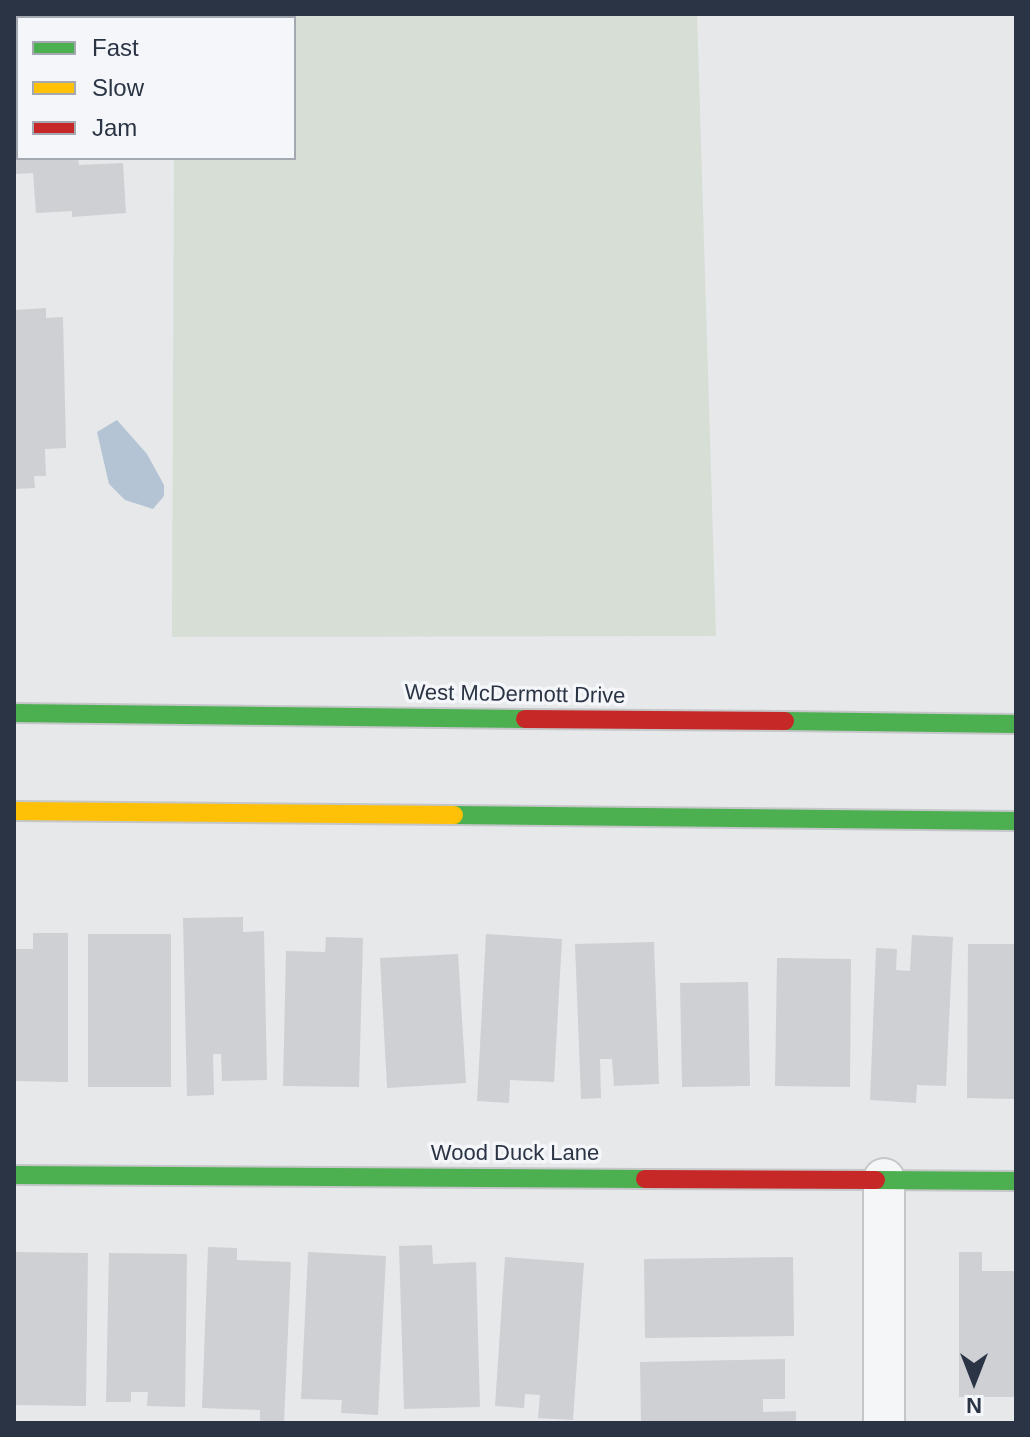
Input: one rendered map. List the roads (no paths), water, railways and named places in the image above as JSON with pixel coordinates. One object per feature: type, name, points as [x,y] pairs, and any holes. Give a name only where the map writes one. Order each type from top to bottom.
[{"type":"main road","name":"West McDermott Drive","points":[[14,713],[1016,724]]},
{"type":"main road","points":[[14,811],[1016,821]]},
{"type":"main road","name":"Wood Duck Lane","points":[[14,1175],[1016,1181]]},
{"type":"street","points":[[884,1179],[884,1423]]},
{"type":"water","points":[[117,420],[147,454],[164,485],[164,496],[153,509],[125,500],[109,484],[97,432]]}]
